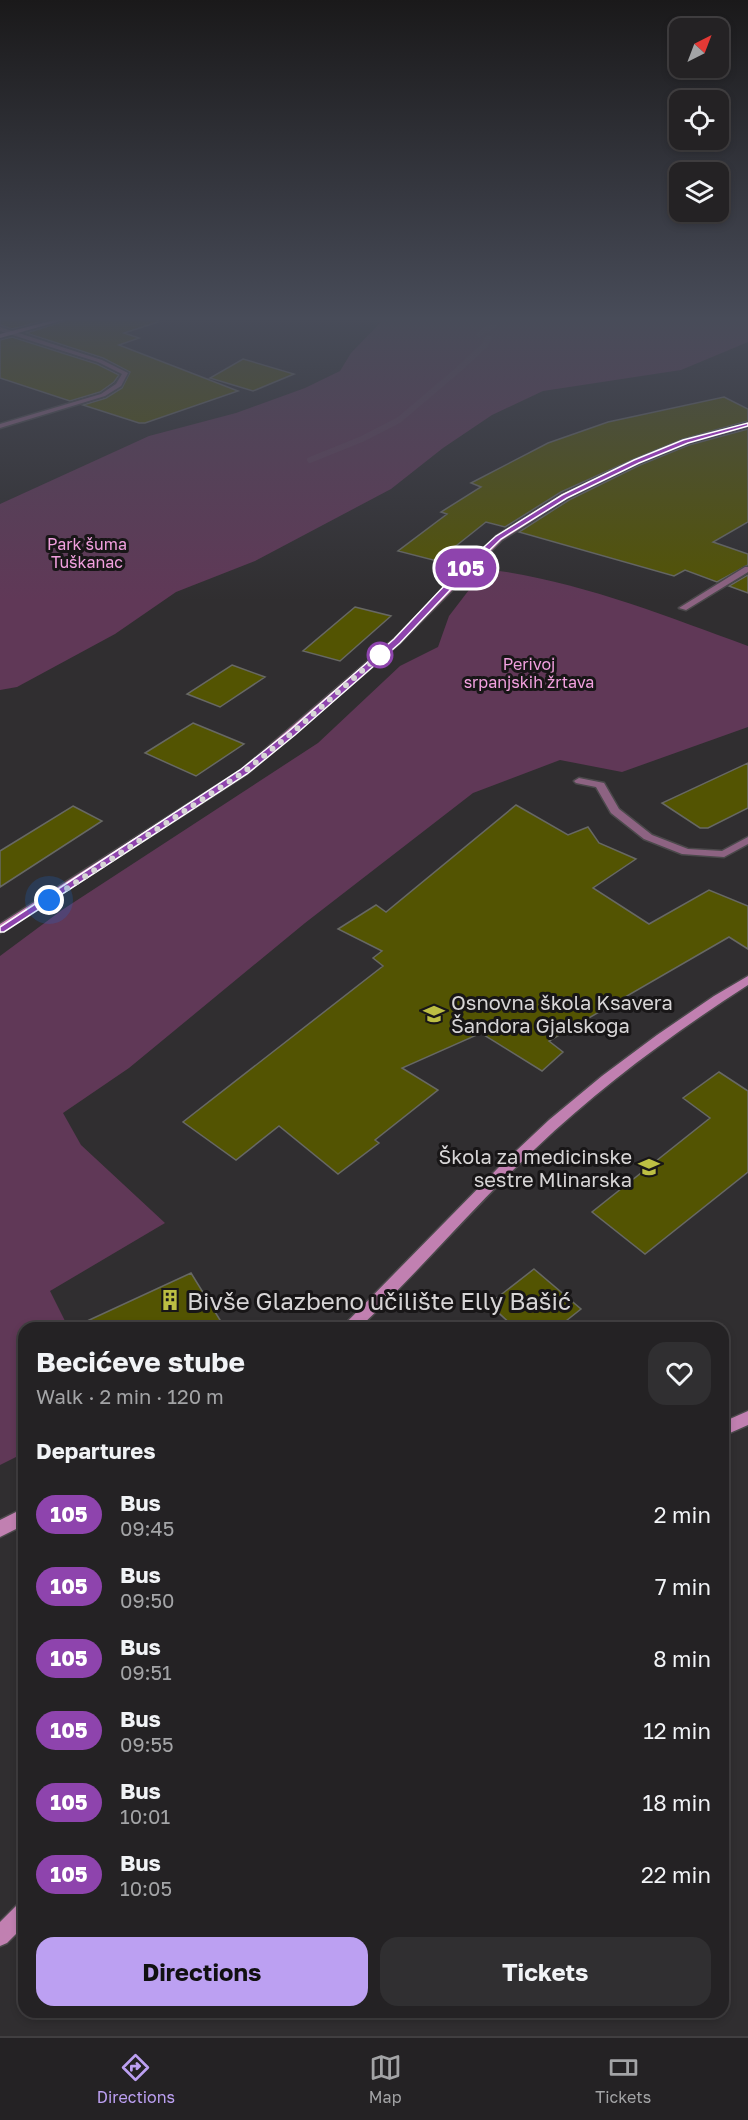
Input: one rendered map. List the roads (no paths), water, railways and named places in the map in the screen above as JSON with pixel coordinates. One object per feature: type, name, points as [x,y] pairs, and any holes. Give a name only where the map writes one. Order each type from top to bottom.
[{"type":"street","points":[[0,426],[50,411]]},
{"type":"street","points":[[0,929],[244,772],[397,641],[463,571],[499,538],[565,496],[637,462],[686,442],[748,425]]},
{"type":"street","points":[[683,608],[748,569]]},
{"type":"street","points":[[579,781],[600,785],[615,811],[648,837],[686,852],[724,854],[748,840]]},
{"type":"street","points":[[355,1322],[385,1296],[526,1148],[597,1084],[677,1025],[748,980]]},
{"type":"street","points":[[729,1426],[748,1418]]},
{"type":"street","points":[[0,1528],[18,1519]]},
{"type":"street","points":[[0,1936],[18,1918]]},
{"type":"waterway","points":[[310,460],[362,439],[399,420],[410,411]]},
{"type":"place","name":"Osnovna škola Ksavera Šandora Gjalskoga","points":[[434,1014]]},
{"type":"place","name":"Škola za medicinske sestre Mlinarska","points":[[649,1167]]},
{"type":"place","name":"Bivše Glazbeno učilište Elly Bašić","points":[[170,1300]]},
{"type":"park label","name":"Park šuma Tuškanac","points":[[87,553]]},
{"type":"park label","name":"Perivoj srpanjskih žrtava","points":[[529,673]]}]
